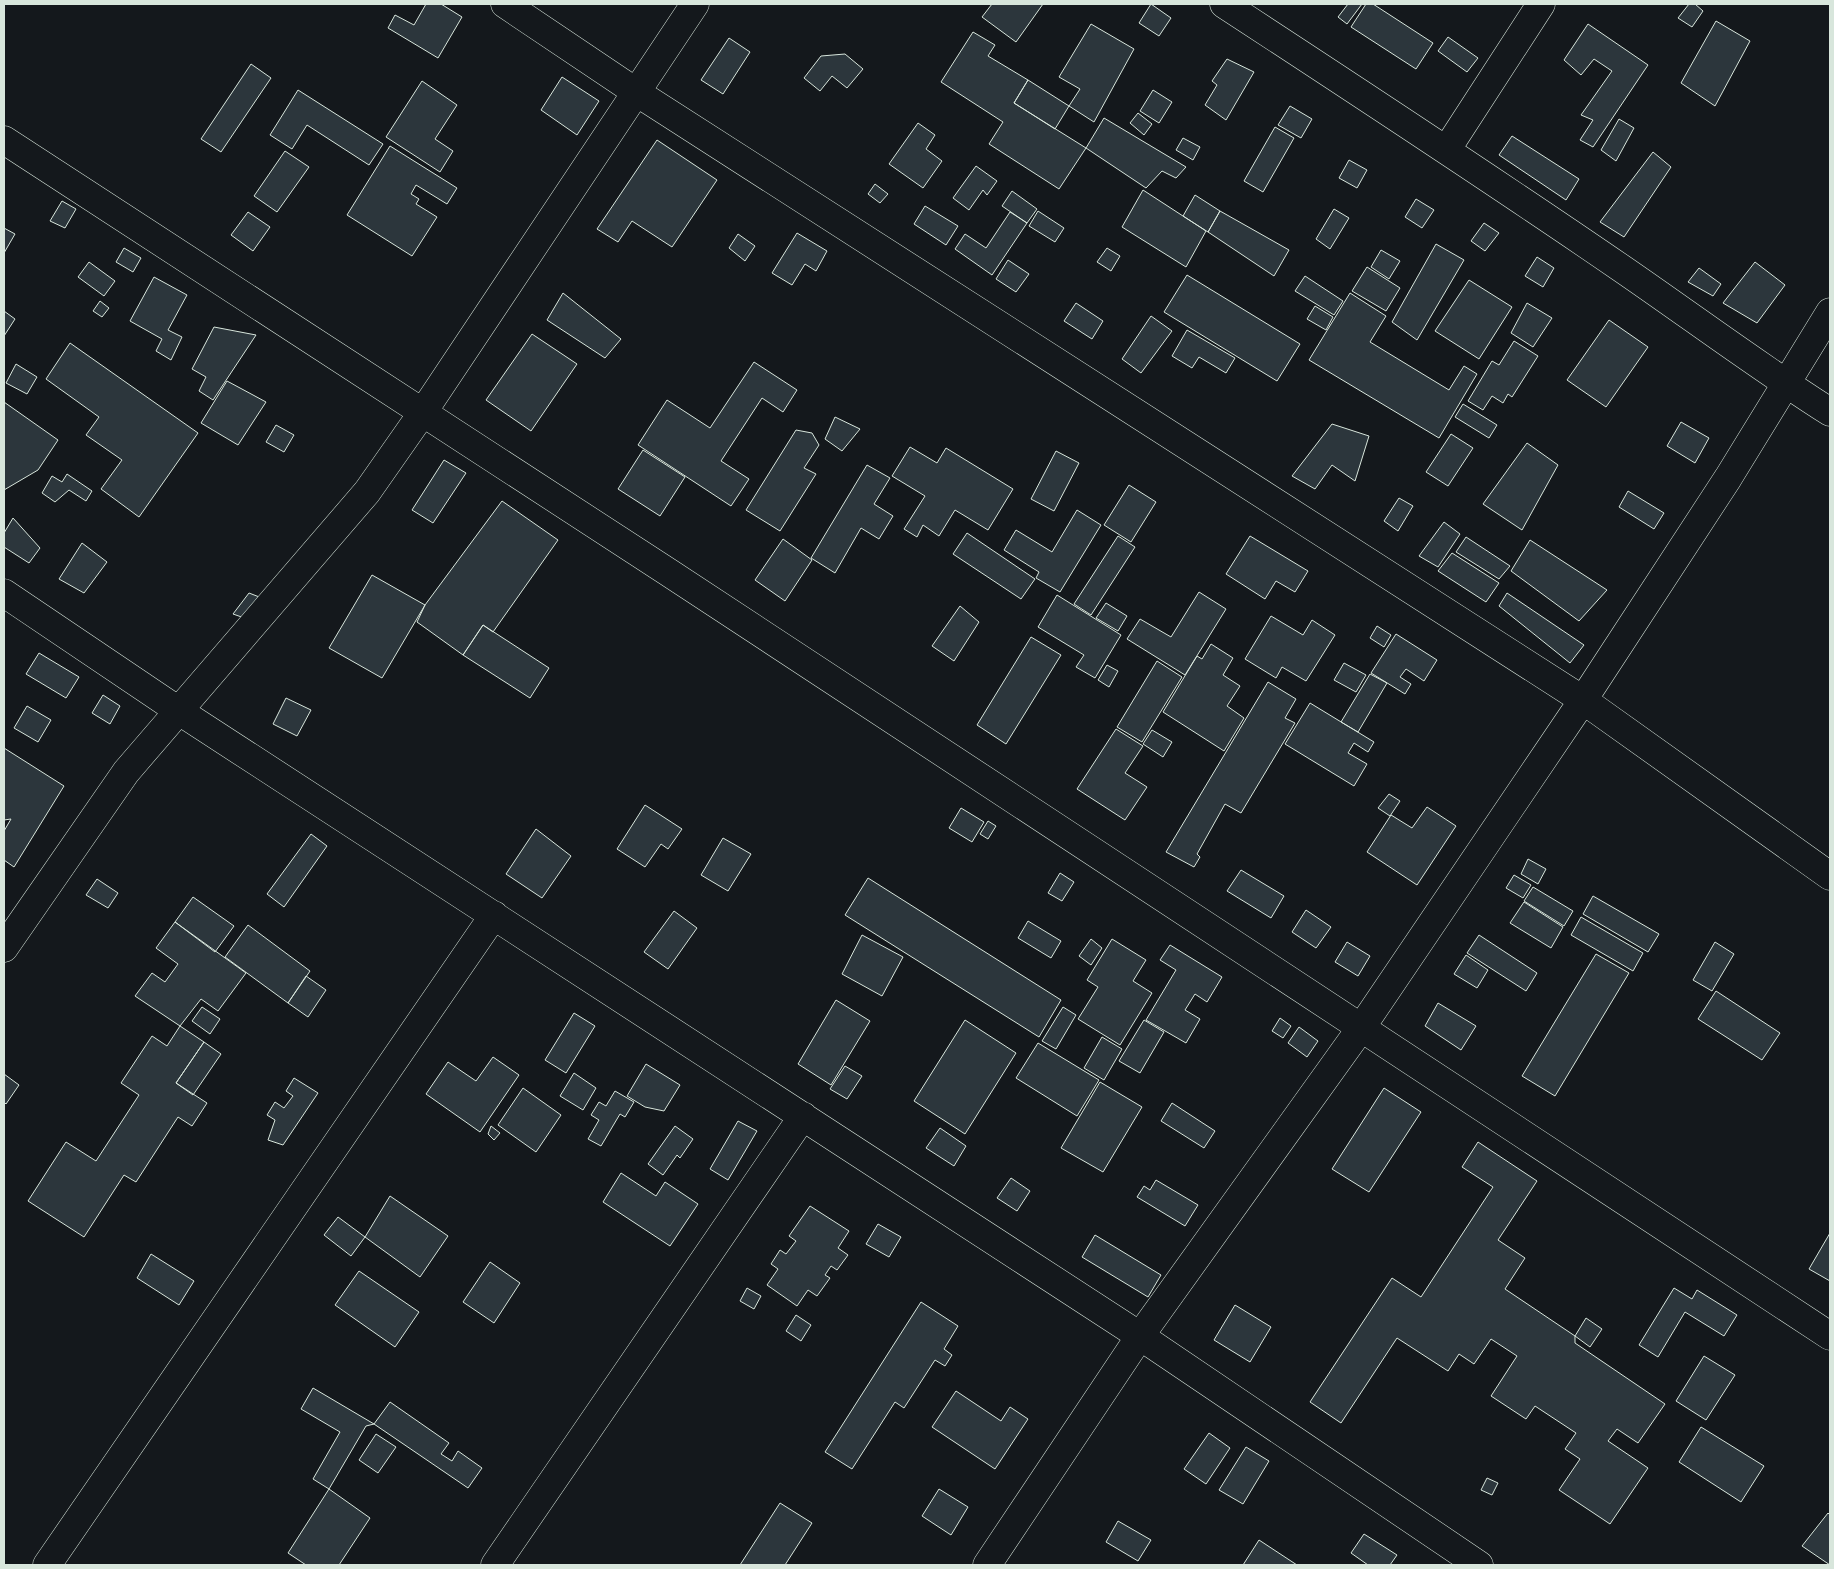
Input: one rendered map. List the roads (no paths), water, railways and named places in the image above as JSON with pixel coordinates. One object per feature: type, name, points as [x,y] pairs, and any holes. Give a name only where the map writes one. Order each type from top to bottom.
[{"type":"street","points":[[505,4],[636,92],[1583,700],[1830,876]]},
{"type":"street","points":[[4,948],[126,772],[367,492],[423,412],[695,4]]},
{"type":"street","points":[[1224,4],[1447,149],[1678,306],[1787,385],[1830,412]]},
{"type":"street","points":[[1447,149],[1541,4]]},
{"type":"street","points":[[4,140],[423,412],[1830,1336]]},
{"type":"street","points":[[987,1565],[1140,1336],[1361,1028],[1583,700],[1787,385],[1830,312]]},
{"type":"street","points":[[4,593],[179,711],[1140,1336],[1446,1556],[1479,1565]]},
{"type":"street","points":[[47,1565],[494,915]]},
{"type":"street","points":[[495,1565],[803,1116]]}]
